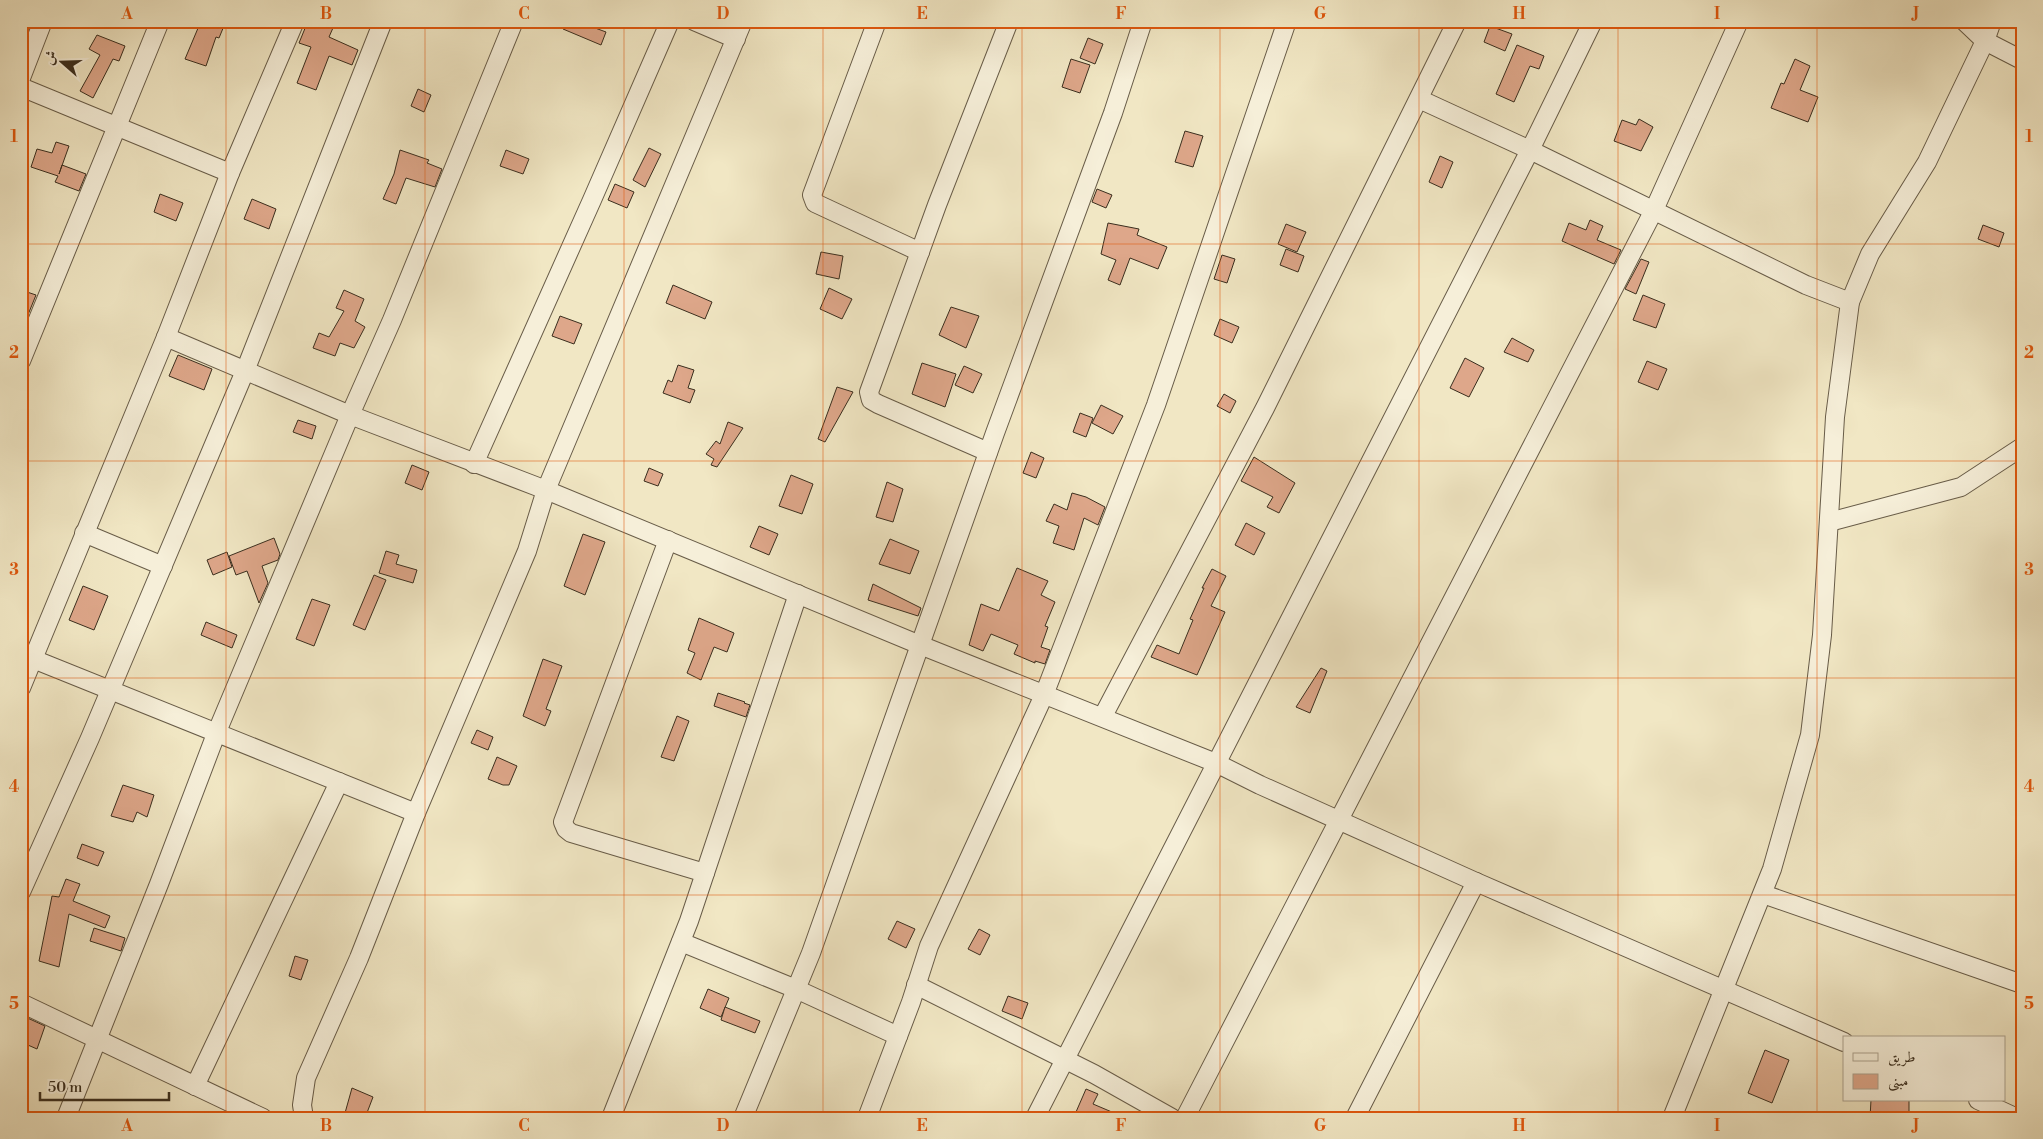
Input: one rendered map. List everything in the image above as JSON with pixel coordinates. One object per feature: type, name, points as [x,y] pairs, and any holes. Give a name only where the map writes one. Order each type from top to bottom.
[{"type":"street","points":[[21,78],[43,21]]},
{"type":"street","points":[[21,361],[160,21]]},
{"type":"street","points":[[21,688],[166,338],[230,173],[295,21]]},
{"type":"street","points":[[21,892],[110,691],[246,371],[383,21]]},
{"type":"street","points":[[66,1118],[216,734],[392,320],[514,21]]},
{"type":"street","points":[[474,464],[670,21]]},
{"type":"street","points":[[694,21],[736,39]]},
{"type":"street","points":[[304,1118],[302,1105],[306,1078],[359,958],[416,813],[527,551],[546,490],[743,21]]},
{"type":"street","points":[[877,21],[812,195],[812,200],[920,252]]},
{"type":"street","points":[[988,452],[872,400],[869,392],[920,252],[1009,21]]},
{"type":"street","points":[[743,1118],[811,953],[988,452],[1114,113],[1143,21]]},
{"type":"street","points":[[867,1118],[929,946],[1044,695],[1156,404],[1287,21]]},
{"type":"street","points":[[1103,716],[1265,408],[1457,21]]},
{"type":"street","points":[[1035,1118],[1530,150],[1593,21]]},
{"type":"street","points":[[1185,1118],[1654,210],[1740,21]]},
{"type":"street","points":[[1964,21],[1985,41],[2022,60]]},
{"type":"street","points":[[1672,1118],[1772,869],[1810,734],[1822,635],[1835,417],[1850,302],[1870,254],[1927,162],[1985,41],[1992,21]]},
{"type":"street","points":[[21,87],[230,173]]},
{"type":"street","points":[[1419,99],[1530,150],[1806,285],[1850,302]]},
{"type":"street","points":[[166,338],[350,415],[546,490],[920,645],[1216,762],[1260,785],[1476,882],[1843,1042]]},
{"type":"street","points":[[1829,522],[1961,487],[2022,448]]},
{"type":"street","points":[[84,533],[163,566]]},
{"type":"street","points":[[668,540],[563,822],[566,829],[572,833],[705,873]]},
{"type":"street","points":[[611,1118],[681,942],[798,594]]},
{"type":"street","points":[[33,660],[416,813]]},
{"type":"street","points":[[195,1086],[339,782]]},
{"type":"street","points":[[1355,1118],[1476,882]]},
{"type":"street","points":[[1762,894],[2022,984]]},
{"type":"street","points":[[681,942],[796,989],[898,1036]]},
{"type":"street","points":[[916,985],[1065,1059],[1172,1118]]},
{"type":"street","points":[[21,1003],[263,1118]]},
{"type":"street","points":[[1982,1102],[2017,1118]]},
{"type":"building","points":[[201,21],[226,21],[219,38],[216,37],[206,66],[185,59]]},
{"type":"building","points":[[308,21],[336,21],[329,37],[358,50],[352,65],[329,56],[316,90],[297,83],[311,47],[299,43]]},
{"type":"building","points":[[566,21],[589,21],[587,25],[606,32],[601,45],[563,29]]},
{"type":"building","points":[[1490,26],[1512,34],[1505,51],[1484,42]]},
{"type":"building","points":[[97,35],[125,46],[119,61],[113,59],[93,98],[80,91],[100,55],[89,49]]},
{"type":"building","points":[[1088,38],[1103,44],[1095,64],[1080,58]]},
{"type":"building","points":[[1517,45],[1544,56],[1539,69],[1530,66],[1514,102],[1496,94]]},
{"type":"building","points":[[1071,59],[1090,65],[1080,93],[1062,87]]},
{"type":"building","points":[[1795,59],[1810,66],[1800,90],[1818,97],[1808,122],[1771,108],[1781,83],[1784,84]]},
{"type":"building","points":[[418,89],[431,95],[424,112],[411,106]]},
{"type":"building","points":[[1639,119],[1653,127],[1641,151],[1614,141],[1622,120],[1636,125]]},
{"type":"building","points":[[1185,131],[1203,136],[1193,167],[1175,162]]},
{"type":"building","points":[[56,142],[69,146],[62,165],[86,174],[79,191],[55,182],[58,176],[31,167],[37,149],[52,153]]},
{"type":"building","points":[[649,148],[661,154],[645,187],[633,180]]},
{"type":"building","points":[[400,150],[429,160],[427,163],[442,169],[435,187],[406,178],[396,204],[383,199],[394,174]]},
{"type":"building","points":[[506,150],[529,159],[523,174],[500,166]]},
{"type":"building","points":[[1440,156],[1453,162],[1442,188],[1429,182]]},
{"type":"building","points":[[615,184],[634,192],[627,208],[608,200]]},
{"type":"building","points":[[1097,189],[1112,195],[1106,208],[1092,202]]},
{"type":"building","points":[[160,194],[183,203],[176,221],[154,212]]},
{"type":"building","points":[[252,199],[276,209],[269,229],[244,219]]},
{"type":"building","points":[[1590,220],[1603,226],[1597,240],[1621,250],[1614,264],[1562,241],[1569,223],[1586,230]]},
{"type":"building","points":[[1108,223],[1139,229],[1137,235],[1167,247],[1158,269],[1130,258],[1120,285],[1108,280],[1116,260],[1101,254]]},
{"type":"building","points":[[1286,224],[1306,232],[1297,252],[1278,244]]},
{"type":"building","points":[[1983,225],[2004,233],[1999,247],[1978,239]]},
{"type":"building","points":[[1286,249],[1304,256],[1298,272],[1280,265]]},
{"type":"building","points":[[821,252],[843,256],[839,279],[816,274]]},
{"type":"building","points":[[1222,255],[1235,259],[1227,283],[1214,279]]},
{"type":"building","points":[[1641,259],[1649,262],[1636,294],[1625,289]]},
{"type":"building","points":[[673,285],[712,302],[705,319],[666,303]]},
{"type":"building","points":[[829,288],[852,299],[842,319],[820,309]]},
{"type":"building","points":[[21,290],[36,295],[21,332]]},
{"type":"building","points":[[344,290],[364,299],[355,321],[365,327],[354,348],[340,343],[335,356],[313,348],[319,333],[329,337],[344,311],[336,308]]},
{"type":"building","points":[[1643,295],[1665,304],[1656,328],[1633,320]]},
{"type":"building","points":[[951,307],[979,316],[966,348],[939,335]]},
{"type":"building","points":[[560,316],[582,324],[574,344],[552,336]]},
{"type":"building","points":[[1220,319],[1239,327],[1232,343],[1214,335]]},
{"type":"building","points":[[1512,338],[1534,350],[1528,362],[1504,352]]},
{"type":"building","points":[[178,355],[212,369],[204,390],[169,376]]},
{"type":"building","points":[[1465,358],[1484,368],[1469,397],[1450,388]]},
{"type":"building","points":[[1647,361],[1667,369],[1658,390],[1638,382]]},
{"type":"building","points":[[922,363],[956,374],[945,407],[912,394]]},
{"type":"building","points":[[678,365],[694,370],[688,388],[695,390],[690,403],[663,393],[668,380],[672,382]]},
{"type":"building","points":[[964,366],[982,374],[973,393],[955,385]]},
{"type":"building","points":[[837,387],[853,392],[825,442],[818,439]]},
{"type":"building","points":[[1224,394],[1236,401],[1230,413],[1217,406]]},
{"type":"building","points":[[1101,405],[1123,416],[1113,434],[1092,423]]},
{"type":"building","points":[[1080,413],[1093,418],[1086,437],[1073,432]]},
{"type":"building","points":[[298,420],[316,426],[312,439],[293,432]]},
{"type":"building","points":[[728,422],[743,428],[717,467],[711,465],[714,459],[706,454],[716,441],[720,444]]},
{"type":"building","points":[[1031,452],[1044,458],[1036,478],[1023,473]]},
{"type":"building","points":[[1254,457],[1295,483],[1279,513],[1267,507],[1273,497],[1241,481]]},
{"type":"building","points":[[412,465],[429,472],[422,490],[405,483]]},
{"type":"building","points":[[649,468],[663,474],[658,486],[644,481]]},
{"type":"building","points":[[791,475],[813,484],[802,514],[779,506]]},
{"type":"building","points":[[887,482],[903,489],[893,522],[876,517]]},
{"type":"building","points":[[1072,493],[1086,497],[1105,507],[1098,525],[1084,518],[1074,550],[1053,543],[1059,526],[1046,521],[1054,504],[1067,510]]},
{"type":"building","points":[[1246,523],[1265,533],[1254,555],[1235,545]]},
{"type":"building","points":[[759,526],[778,534],[769,555],[750,547]]},
{"type":"building","points":[[583,534],[605,542],[585,595],[564,586]]},
{"type":"building","points":[[274,538],[280,554],[278,560],[262,566],[268,583],[259,603],[247,571],[236,575],[229,556]]},
{"type":"building","points":[[890,539],[919,551],[910,574],[879,564]]},
{"type":"building","points":[[386,551],[399,555],[396,564],[417,570],[413,583],[379,573]]},
{"type":"building","points":[[227,552],[232,567],[213,575],[207,560]]},
{"type":"building","points":[[1017,568],[1048,581],[1041,595],[1055,602],[1045,626],[1048,627],[1041,647],[1050,650],[1045,664],[1035,661],[1035,663],[1014,654],[1018,645],[991,634],[983,651],[969,645],[981,604],[999,611]]},
{"type":"building","points":[[1212,569],[1226,576],[1211,606],[1225,612],[1197,675],[1151,657],[1157,645],[1179,654],[1193,620],[1190,619],[1204,588],[1202,588]]},
{"type":"building","points":[[374,575],[386,580],[365,630],[353,625]]},
{"type":"building","points":[[873,584],[921,608],[918,616],[868,600]]},
{"type":"building","points":[[83,586],[108,596],[94,630],[69,620]]},
{"type":"building","points":[[312,599],[330,605],[314,646],[296,639]]},
{"type":"building","points":[[699,618],[734,633],[727,652],[714,647],[701,680],[687,673],[695,653],[688,650]]},
{"type":"building","points":[[206,622],[237,635],[232,648],[201,635]]},
{"type":"building","points":[[543,659],[562,666],[546,709],[551,711],[545,726],[523,716]]},
{"type":"building","points":[[1321,668],[1327,671],[1310,713],[1296,707]]},
{"type":"building","points":[[718,693],[750,705],[746,717],[714,706]]},
{"type":"building","points":[[677,716],[689,721],[674,761],[661,757]]},
{"type":"building","points":[[477,730],[493,737],[488,750],[471,743]]},
{"type":"building","points":[[497,757],[517,766],[509,785],[503,785],[488,779]]},
{"type":"building","points":[[123,785],[154,795],[147,817],[137,812],[133,822],[111,816]]},
{"type":"building","points":[[82,844],[104,852],[98,866],[77,858]]},
{"type":"building","points":[[66,879],[80,884],[73,901],[110,916],[105,928],[69,914],[59,967],[39,961],[52,896],[59,897]]},
{"type":"building","points":[[897,921],[915,929],[906,948],[888,939]]},
{"type":"building","points":[[94,928],[125,938],[121,951],[90,941]]},
{"type":"building","points":[[979,929],[990,935],[980,955],[968,949]]},
{"type":"building","points":[[295,956],[308,960],[301,980],[289,976]]},
{"type":"building","points":[[708,989],[729,998],[721,1017],[700,1008]]},
{"type":"building","points":[[1008,996],[1028,1003],[1022,1019],[1002,1011]]},
{"type":"building","points":[[725,1007],[760,1021],[755,1033],[721,1020]]},
{"type":"building","points":[[21,1015],[45,1026],[37,1049],[21,1042]]},
{"type":"building","points":[[1765,1050],[1789,1060],[1772,1103],[1748,1093]]},
{"type":"building","points":[[352,1088],[373,1097],[365,1118],[345,1113]]},
{"type":"building","points":[[1086,1089],[1098,1094],[1093,1104],[1126,1118],[1090,1118],[1076,1112]]},
{"type":"building","points":[[1871,1102],[1909,1102],[1909,1118],[1870,1118]]}]
